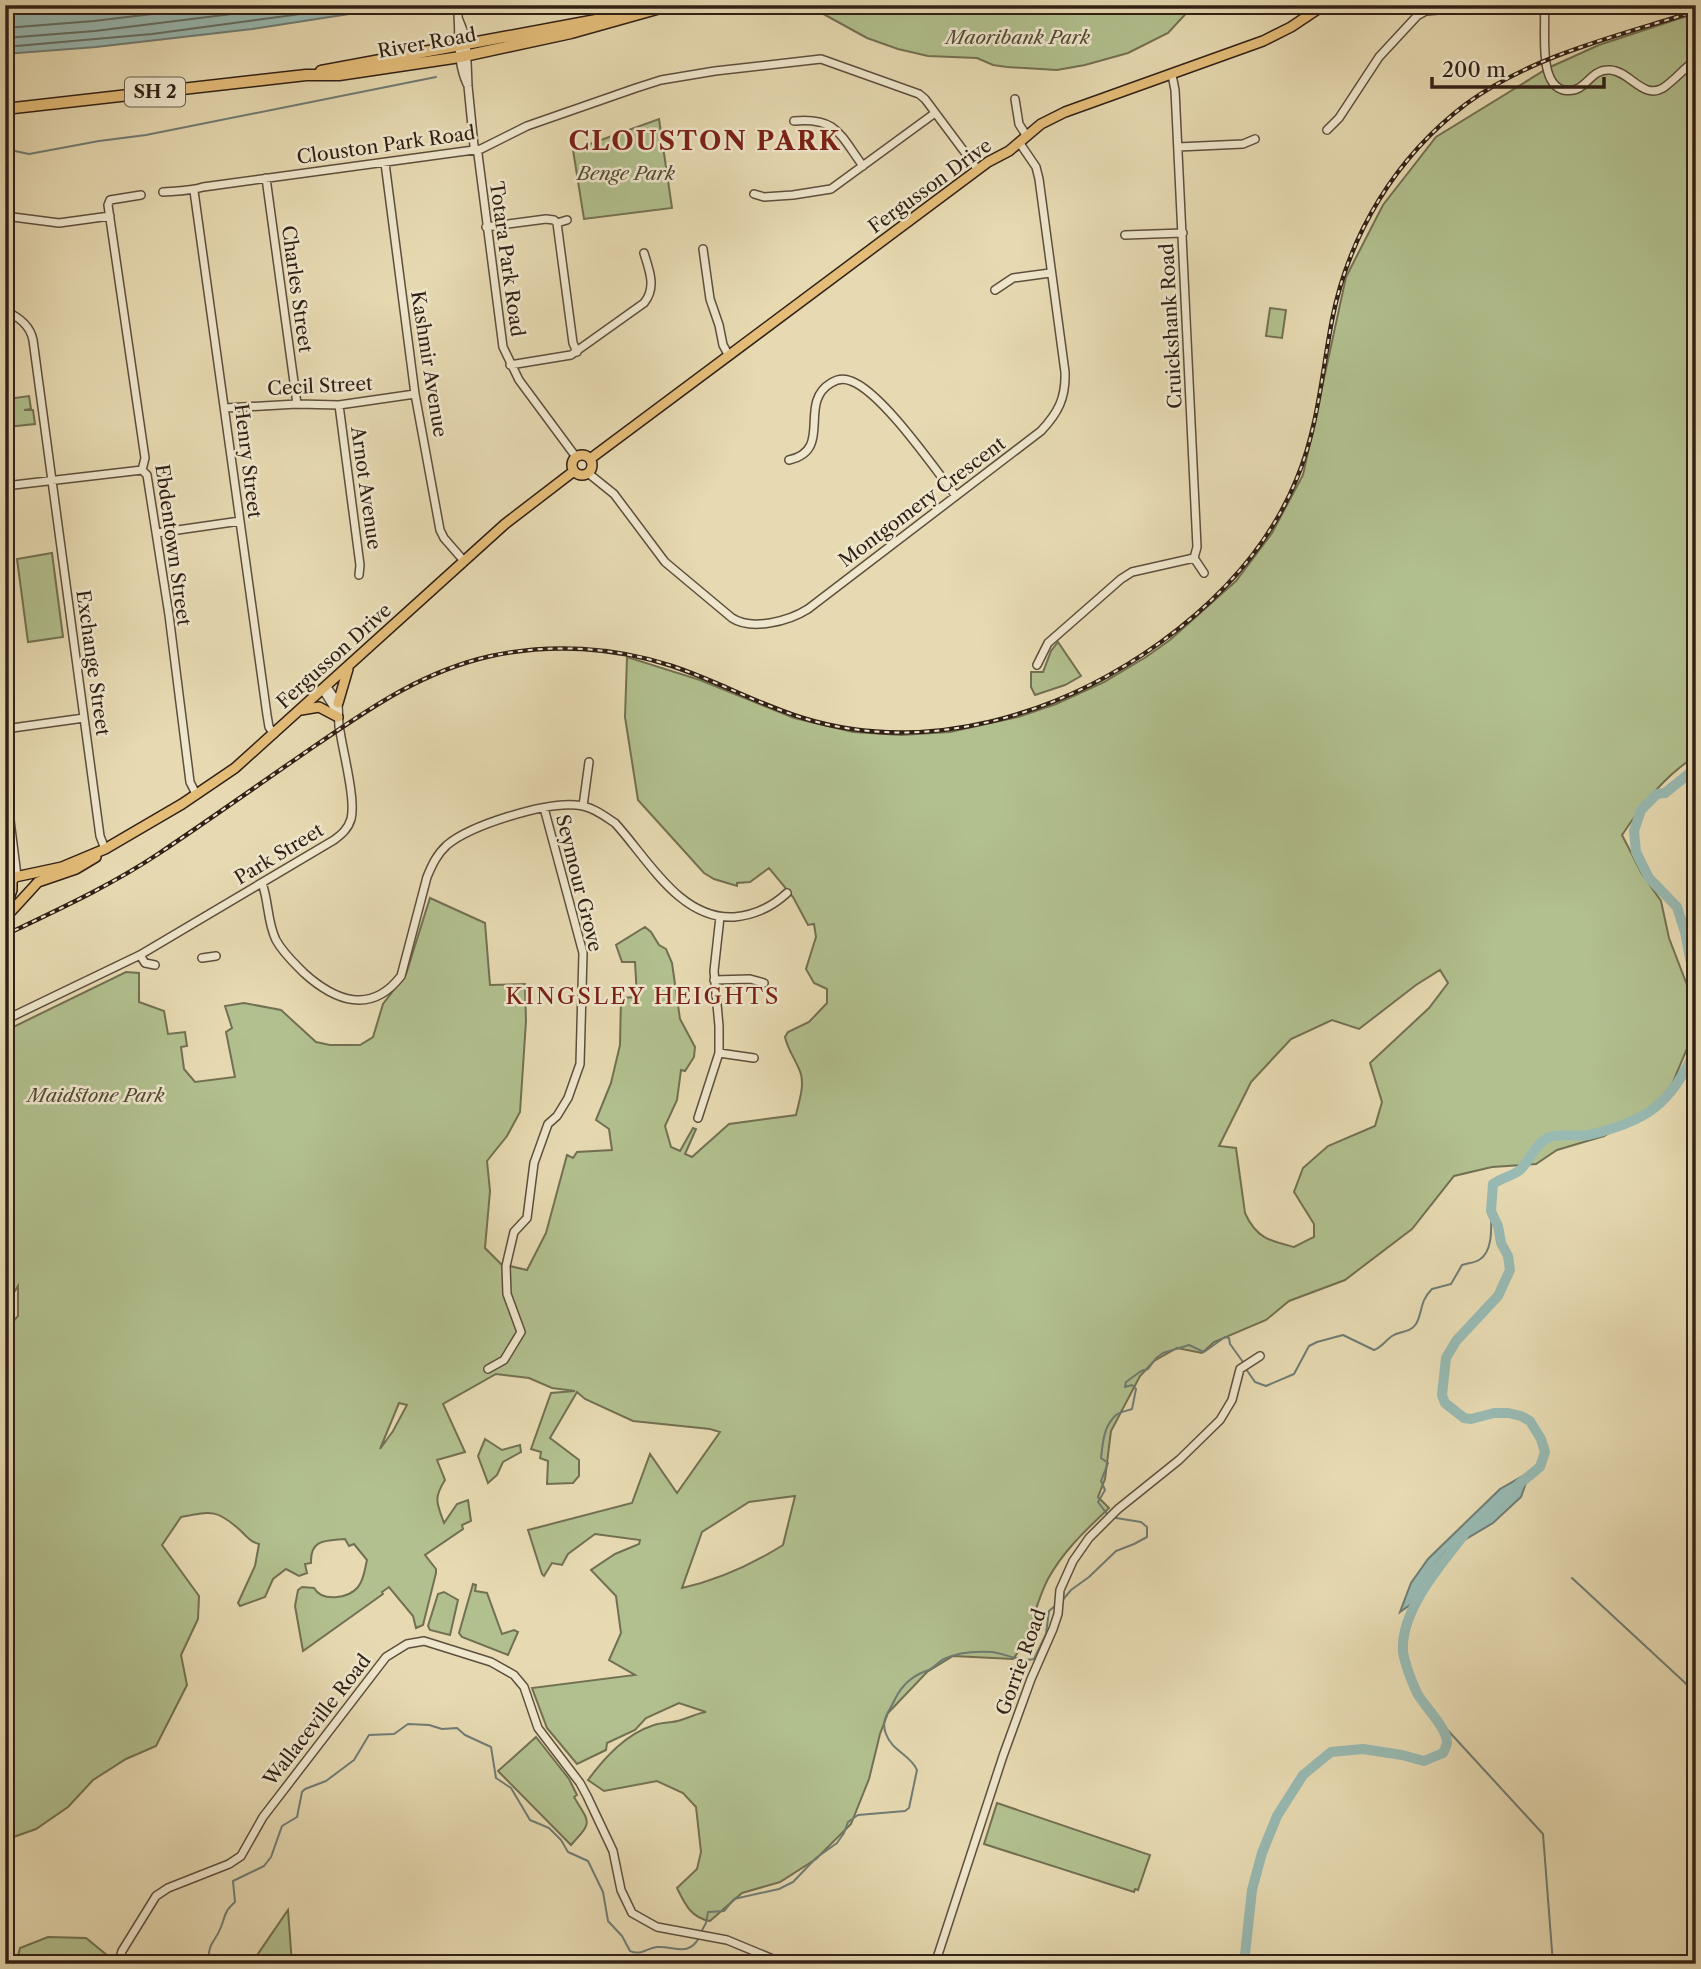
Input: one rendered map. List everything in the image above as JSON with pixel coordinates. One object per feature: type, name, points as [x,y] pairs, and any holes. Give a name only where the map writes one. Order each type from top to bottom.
[{"type":"highway","name":"River Road","points":[[5,109],[306,75],[338,75],[463,50],[608,16],[634,14],[671,5]]},
{"type":"main road","name":"Fergusson Drive","points":[[590,459],[1041,124],[1082,104],[1263,41],[1291,27],[1324,5]]},
{"type":"main road","points":[[585,455],[590,459],[592,466],[589,472],[580,475],[574,471],[572,464],[576,457],[585,455]]},
{"type":"main road","name":"Fergusson Drive","points":[[14,881],[62,867],[105,849],[235,768],[505,524],[574,471]]},
{"type":"main road","points":[[300,710],[319,708],[338,718],[348,667]]},
{"type":"main road","name":"Fergusson Drive","points":[[5,918],[19,905],[29,890],[48,878],[76,869],[105,849]]},
{"type":"main road","points":[[14,881],[31,883],[29,890],[20,895],[14,881]]},
{"type":"main road","points":[[5,909],[14,881]]},
{"type":"street","name":"Totara Park Road","points":[[457,5],[502,347],[510,365],[576,457]]},
{"type":"street","points":[[1327,130],[1339,118],[1382,53],[1421,13],[1471,5]]},
{"type":"street","points":[[1544,5],[1547,68],[1552,82],[1563,90],[1577,89],[1595,73],[1611,69],[1626,75],[1644,89],[1655,91],[1696,60]]},
{"type":"street","name":"Clouston Park Road","points":[[163,192],[194,191],[203,187],[476,150],[527,126],[653,82],[715,71],[814,59],[831,61],[908,88],[922,96],[978,170]]},
{"type":"street","name":"Cruickshank Road","points":[[1171,75],[1175,90],[1183,233],[1197,547],[1195,558]]},
{"type":"street","points":[[1016,99],[1019,124],[1026,135]]},
{"type":"street","points":[[754,194],[764,197],[831,189],[935,113]]},
{"type":"street","points":[[794,121],[816,120],[829,124],[863,166]]},
{"type":"street","points":[[1178,147],[1243,144],[1255,139]]},
{"type":"street","name":"Montgomery Crescent","points":[[589,472],[614,494],[665,562],[732,618],[746,624],[787,619],[802,612],[1041,431],[1056,415],[1064,397],[1065,372],[1039,179],[1036,167],[1019,142]]},
{"type":"street","name":"Kashmir Avenue","points":[[385,163],[415,394],[440,530],[464,561]]},
{"type":"street","name":"Charles Street","points":[[266,178],[297,404]]},
{"type":"street","name":"Henry Street","points":[[194,191],[267,715],[269,727],[274,734]]},
{"type":"street","points":[[5,216],[59,223],[110,216],[110,200],[141,195]]},
{"type":"street","name":"Ebdentown Street","points":[[110,216],[145,458],[142,470],[147,475],[157,533],[190,782],[196,794]]},
{"type":"street","points":[[486,227],[546,219],[557,223],[573,343],[577,352]]},
{"type":"street","points":[[557,223],[567,220]]},
{"type":"street","points":[[1125,235],[1183,233]]},
{"type":"street","points":[[703,249],[710,299],[723,347],[729,356]]},
{"type":"street","points":[[510,365],[565,357],[577,352],[638,308],[649,297],[652,281],[643,253]]},
{"type":"street","points":[[995,290],[1013,278],[1050,273]]},
{"type":"street","name":"Exchange Street","points":[[5,311],[23,321],[32,334],[100,836],[105,849]]},
{"type":"street","points":[[789,460],[805,453],[815,436],[814,408],[819,393],[832,382],[849,380],[865,390],[895,419],[956,496]]},
{"type":"street","name":"Cecil Street","points":[[225,408],[297,404],[339,405],[415,394]]},
{"type":"street","name":"Arnot Avenue","points":[[339,405],[360,565],[359,575]]},
{"type":"street","points":[[5,486],[142,470]]},
{"type":"street","points":[[157,533],[240,521]]},
{"type":"street","points":[[1037,665],[1048,643],[1132,572],[1195,558],[1204,573]]},
{"type":"street","name":"Park Street","points":[[5,1020],[141,955],[345,832],[351,818],[351,803],[338,718],[325,689]]},
{"type":"street","points":[[5,729],[84,718]]},
{"type":"street","points":[[583,806],[589,762]]},
{"type":"street","points":[[5,781],[14,881]]},
{"type":"street","points":[[262,883],[276,940],[284,952],[327,992],[353,1001],[371,998],[388,989],[401,976],[428,877],[432,865],[444,847],[480,827],[544,808],[561,805],[583,806],[602,814],[615,823],[681,900],[697,911],[720,918],[756,913],[787,893]]},
{"type":"street","name":"Seymour Grove","points":[[488,1369],[504,1360],[521,1332],[509,1303],[505,1273],[514,1232],[527,1218],[534,1163],[548,1124],[560,1112],[579,1072],[584,965],[577,923],[544,808]]},
{"type":"street","points":[[245,893],[257,895],[266,904]]},
{"type":"street","points":[[698,1118],[719,1053],[714,980],[720,918]]},
{"type":"street","points":[[141,955],[145,963],[155,965]]},
{"type":"street","points":[[202,958],[216,956]]},
{"type":"street","points":[[714,980],[750,979],[764,983]]},
{"type":"street","points":[[719,1053],[754,1058]]},
{"type":"street","name":"Gorrie Road","points":[[935,1964],[1000,1766],[1058,1614],[1058,1598],[1073,1561],[1089,1538],[1118,1509],[1193,1447],[1220,1420],[1232,1400],[1240,1369],[1260,1356]]},
{"type":"street","name":"Wallaceville Road","points":[[118,1964],[122,1951],[156,1896],[229,1864],[241,1856],[262,1817],[386,1657],[399,1647],[416,1641],[432,1643],[491,1662],[520,1680],[538,1728],[587,1796],[613,1851],[621,1891],[628,1907],[639,1918],[657,1927],[706,1936],[755,1950],[785,1964]]},
{"type":"green space","name":"Maoribank Park","points":[[807,5],[1194,5],[1168,33],[1128,53],[1057,70],[1007,67],[993,65],[977,58],[928,56],[898,49],[867,38]]},
{"type":"green space","name":"Maidstone Park","points":[[1696,13],[1696,756],[1674,772],[1655,791],[1622,835],[1642,874],[1661,901],[1669,938],[1692,998],[1694,1019],[1689,1044],[1665,1095],[1639,1116],[1604,1136],[1557,1150],[1536,1164],[1492,1167],[1454,1176],[1412,1229],[1345,1280],[1289,1301],[1266,1320],[1214,1342],[1202,1353],[1177,1348],[1154,1361],[1140,1376],[1111,1431],[1105,1479],[1098,1497],[1109,1508],[1076,1541],[1054,1569],[1043,1589],[1025,1640],[1013,1659],[953,1656],[927,1672],[888,1713],[869,1779],[851,1824],[816,1859],[780,1882],[742,1893],[710,1921],[693,1913],[677,1888],[697,1869],[701,1852],[696,1807],[683,1793],[657,1781],[604,1791],[588,1780],[609,1755],[634,1734],[654,1725],[706,1712],[679,1703],[646,1718],[635,1730],[607,1743],[606,1750],[577,1764],[547,1728],[532,1688],[635,1675],[609,1660],[621,1633],[616,1596],[591,1570],[615,1554],[639,1544],[640,1540],[595,1534],[568,1554],[562,1565],[552,1563],[544,1576],[528,1530],[632,1503],[650,1454],[677,1493],[720,1432],[633,1421],[585,1399],[577,1392],[550,1438],[579,1460],[579,1476],[573,1483],[547,1484],[548,1461],[540,1458],[541,1452],[531,1449],[551,1393],[575,1391],[552,1388],[529,1378],[496,1374],[443,1404],[465,1452],[437,1460],[445,1480],[439,1492],[438,1506],[444,1523],[457,1504],[468,1500],[471,1521],[462,1525],[463,1529],[425,1555],[436,1573],[423,1625],[416,1628],[413,1616],[389,1587],[303,1651],[295,1606],[298,1590],[302,1587],[314,1588],[329,1597],[354,1591],[362,1581],[367,1560],[354,1544],[349,1546],[345,1539],[316,1545],[311,1555],[311,1563],[305,1564],[307,1573],[299,1576],[286,1569],[273,1579],[265,1597],[240,1606],[238,1603],[255,1566],[259,1544],[251,1541],[219,1515],[207,1513],[181,1517],[162,1545],[199,1596],[198,1619],[181,1655],[187,1685],[156,1746],[126,1759],[93,1780],[68,1807],[36,1829],[5,1840],[5,1331],[18,1316],[18,1286],[5,1307],[5,1031],[126,972],[139,973],[139,1002],[164,1011],[168,1034],[185,1032],[187,1046],[181,1047],[184,1069],[195,1082],[235,1077],[226,1032],[232,1028],[225,1006],[244,1003],[281,1010],[316,1042],[360,1045],[373,1037],[383,1004],[406,974],[430,898],[485,923],[490,985],[525,984],[526,1021],[520,1112],[507,1136],[487,1161],[490,1191],[485,1248],[501,1264],[527,1270],[546,1233],[567,1155],[573,1158],[577,1152],[612,1150],[609,1129],[596,1120],[611,1083],[620,1045],[621,998],[637,997],[635,962],[622,962],[616,945],[645,927],[659,945],[666,949],[672,963],[680,1019],[695,1047],[694,1057],[685,1071],[681,1070],[677,1100],[665,1126],[671,1147],[680,1151],[693,1128],[696,1129],[685,1154],[692,1157],[729,1124],[796,1115],[802,1080],[785,1037],[788,1032],[809,1022],[827,1003],[827,989],[814,983],[806,969],[816,937],[814,924],[808,925],[793,897],[769,868],[750,882],[737,883],[737,886],[704,873],[638,800],[625,717],[627,657],[700,680],[794,718],[853,732],[901,735],[950,732],[1018,717],[1056,704],[1104,682],[1146,657],[1170,640],[1236,581],[1272,533],[1303,475],[1346,277],[1383,205],[1436,137],[1548,68],[1599,45]],"holes":[[[1440,970],[1448,983],[1429,1008],[1370,1063],[1382,1102],[1375,1126],[1328,1146],[1303,1168],[1294,1192],[1314,1224],[1314,1237],[1294,1247],[1278,1243],[1259,1233],[1245,1213],[1236,1148],[1219,1146],[1251,1082],[1291,1039],[1332,1020],[1359,1029]],[[399,1403],[407,1405],[393,1431],[380,1449]],[[795,1496],[783,1545],[734,1571],[682,1588],[702,1532],[749,1502]]]},
{"type":"green space","name":"Benge Park","points":[[659,119],[672,208],[584,219],[573,150]]},
{"type":"green space","points":[[1270,308],[1286,310],[1282,338],[1266,336]]},
{"type":"green space","points":[[29,396],[31,409],[24,410],[33,410],[35,424],[7,427],[5,413],[10,412],[7,399]]},
{"type":"green space","points":[[52,553],[63,637],[28,642],[17,559]]},
{"type":"green space","points":[[1058,642],[1081,676],[1065,685],[1035,695],[1031,687],[1031,672],[1043,672],[1051,651]]},
{"type":"green space","points":[[485,1439],[502,1450],[520,1445],[521,1452],[503,1462],[497,1475],[488,1483],[478,1456]]},
{"type":"green space","points":[[473,1584],[476,1585],[475,1591],[487,1593],[502,1634],[514,1630],[518,1632],[508,1655],[462,1637],[459,1633]]},
{"type":"green space","points":[[444,1592],[458,1600],[450,1635],[430,1630],[428,1626],[438,1594]]},
{"type":"green space","points":[[536,1737],[569,1779],[577,1795],[574,1797],[586,1818],[586,1826],[571,1845],[498,1771]]},
{"type":"green space","points":[[997,1803],[1150,1855],[1138,1890],[1135,1889],[1134,1892],[984,1844]]},
{"type":"green space","points":[[288,1910],[292,1964],[251,1964]]},
{"type":"green space","points":[[48,1937],[86,1938],[108,1956],[107,1964],[16,1964],[20,1948]]},
{"type":"water","points":[[5,5],[407,5],[252,29],[96,47],[5,54]]},
{"type":"water","points":[[1530,1472],[1521,1497],[1493,1523],[1446,1551],[1437,1563],[1421,1597],[1400,1612],[1411,1583],[1428,1559],[1500,1489]]},
{"type":"waterway","points":[[10,150],[29,154],[146,135],[436,77]]},
{"type":"waterway","points":[[1696,768],[1665,793],[1657,794],[1641,810],[1634,831],[1636,852],[1649,878],[1677,907],[1685,932],[1696,989]]},
{"type":"waterway","points":[[1519,1484],[1540,1467],[1545,1452],[1530,1421],[1508,1413],[1464,1418],[1445,1403],[1442,1395],[1446,1358],[1456,1341],[1498,1296],[1510,1270],[1508,1256],[1491,1211],[1493,1184],[1518,1171],[1541,1143],[1550,1137],[1588,1135],[1608,1130],[1641,1117],[1655,1108],[1677,1083],[1696,1048]]},
{"type":"waterway","points":[[1246,1369],[1255,1382],[1266,1386],[1294,1374],[1309,1346],[1317,1342],[1343,1335],[1374,1350],[1392,1336],[1411,1329],[1416,1324],[1425,1298],[1432,1289],[1451,1284],[1462,1265],[1484,1256],[1491,1237],[1491,1211]]},
{"type":"waterway","points":[[1107,1514],[1098,1502],[1105,1490],[1101,1481],[1108,1463],[1101,1458],[1102,1447],[1106,1430],[1112,1420],[1117,1414],[1132,1409],[1136,1389],[1132,1385],[1125,1387],[1126,1382],[1148,1369],[1163,1353],[1189,1345],[1204,1352],[1225,1337],[1229,1338],[1230,1344],[1243,1362]]},
{"type":"waterway","points":[[1061,1602],[1116,1551],[1147,1537],[1147,1527],[1141,1522],[1116,1518]]},
{"type":"waterway","points":[[1244,1964],[1252,1890],[1262,1853],[1277,1816],[1303,1775],[1331,1752],[1363,1749],[1424,1761],[1443,1752],[1447,1743],[1446,1737],[1415,1689],[1404,1657],[1404,1636],[1408,1620],[1424,1589],[1464,1535]]},
{"type":"waterway","points":[[1572,1578],[1696,1693]]},
{"type":"waterway","points":[[701,1932],[708,1912],[724,1911],[734,1899],[779,1889],[793,1882],[816,1858],[837,1843],[848,1822],[858,1815],[905,1811],[909,1808],[917,1770],[893,1745],[884,1729],[886,1715],[901,1689],[916,1676],[955,1655],[992,1652],[1019,1659],[1034,1659],[1046,1634],[1049,1611],[1056,1605]]},
{"type":"waterway","points":[[1431,1712],[1543,1834],[1553,1964]]},
{"type":"waterway","points":[[208,1964],[211,1946],[227,1911],[235,1902],[233,1881],[264,1866],[271,1857],[282,1826],[297,1817],[302,1792],[326,1781],[354,1760],[369,1735],[394,1734],[408,1724],[442,1729],[457,1728],[465,1735],[491,1747],[496,1778],[511,1788],[530,1820],[549,1828],[568,1852],[588,1861],[603,1892],[608,1921],[622,1936],[630,1951],[641,1952],[657,1947],[686,1949],[699,1938]]},
{"type":"railway","points":[[5,935],[140,866],[379,703],[421,680],[491,656],[559,648],[628,655],[689,672],[803,718],[850,729],[897,732],[944,730],[990,722],[1036,708],[1080,690],[1122,668],[1161,642],[1203,608],[1241,569],[1273,526],[1297,478],[1310,440],[1332,320],[1350,257],[1379,200],[1418,148],[1466,104],[1519,72],[1577,48],[1696,11]]},
{"type":"district","name":"CLOUSTON PARK","points":[[705,141]]},
{"type":"district","name":"KINGSLEY HEIGHTS","points":[[643,996]]}]
